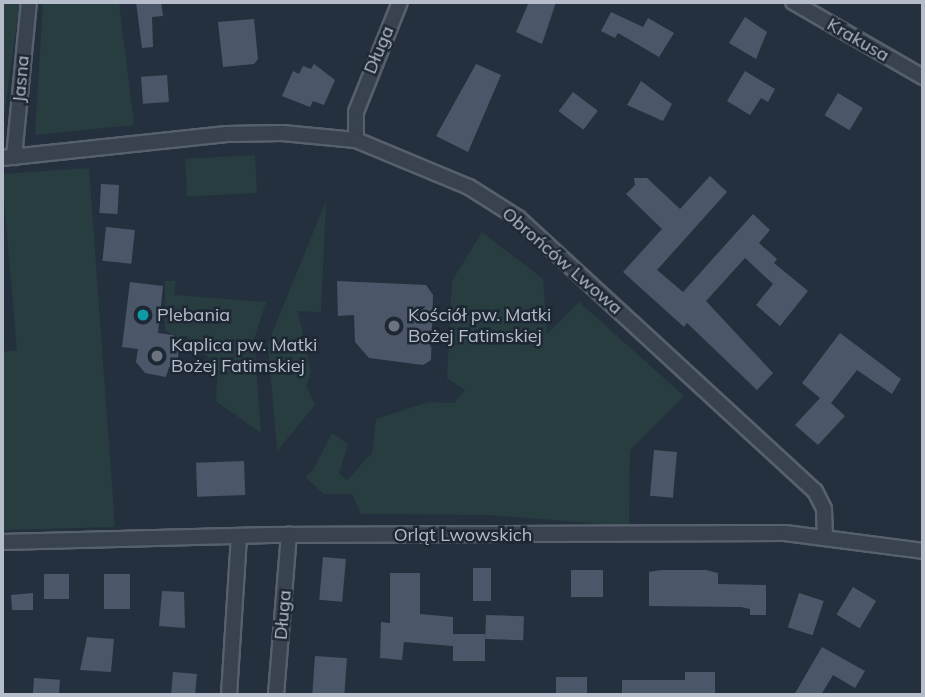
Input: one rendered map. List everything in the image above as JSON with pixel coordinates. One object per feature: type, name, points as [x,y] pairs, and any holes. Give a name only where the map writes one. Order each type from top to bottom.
[{"type":"street","name":"Jasna","points":[[8,158],[29,2]]},
{"type":"street","name":"Długa","points":[[356,140],[356,112],[400,2]]},
{"type":"street","name":"Krakusa","points":[[793,2],[923,77]]},
{"type":"street","name":"Obrońców Lwowa","points":[[8,158],[227,134],[356,140],[469,187],[518,218],[815,491],[824,509],[825,535]]},
{"type":"street","name":"Długa","points":[[276,695],[289,535]]},
{"type":"street","name":"Orląt Lwowskich","points":[[2,542],[289,535],[825,535],[923,551]]},
{"type":"street","points":[[229,695],[239,536]]},
{"type":"green space","points":[[2,2],[20,2],[2,130]]},
{"type":"green space","points":[[43,2],[119,2],[134,125],[35,135]]},
{"type":"green space","points":[[255,155],[257,193],[187,197],[185,159]]},
{"type":"green space","points":[[89,168],[115,527],[2,530],[2,352],[17,350],[2,174]]},
{"type":"green space","points":[[326,201],[321,312],[298,311],[311,372],[306,386],[315,405],[277,451],[268,343]]},
{"type":"green space","points":[[482,232],[543,279],[547,334],[579,302],[684,396],[630,450],[629,526],[489,515],[361,514],[352,494],[324,494],[305,477],[313,470],[332,433],[348,444],[339,474],[347,480],[372,453],[376,419],[429,402],[454,403],[465,390],[447,378],[452,281]]},
{"type":"green space","points":[[165,281],[176,281],[174,295],[266,302],[254,339],[261,433],[216,401],[218,363],[165,330]]},
{"type":"building","points":[[136,2],[161,2],[163,16],[152,17],[153,47],[142,48]]},
{"type":"building","points":[[529,2],[556,2],[542,44],[516,32]]},
{"type":"building","points":[[611,12],[643,27],[648,18],[674,33],[659,57],[618,33],[615,38],[601,31]]},
{"type":"building","points":[[745,17],[767,32],[756,59],[729,43]]},
{"type":"building","points":[[254,19],[258,59],[254,64],[223,67],[218,22]]},
{"type":"building","points":[[314,64],[335,80],[324,105],[313,101],[310,107],[282,96],[293,71],[299,74],[303,66],[311,69]]},
{"type":"building","points":[[476,64],[501,75],[468,152],[436,136]]},
{"type":"building","points":[[745,71],[775,89],[768,102],[761,98],[750,115],[727,101]]},
{"type":"building","points":[[167,75],[169,102],[143,104],[141,77]]},
{"type":"building","points":[[641,81],[672,104],[663,121],[627,105]]},
{"type":"building","points":[[573,92],[598,111],[583,130],[559,111]]},
{"type":"building","points":[[838,93],[863,108],[849,130],[825,115]]},
{"type":"building","points":[[710,176],[727,192],[657,270],[683,292],[753,214],[770,230],[759,243],[777,259],[774,263],[808,291],[780,326],[756,305],[773,284],[745,258],[706,301],[773,373],[757,390],[687,323],[684,327],[623,272],[662,229],[626,194],[635,185],[634,178],[647,178],[680,209]]},
{"type":"building","points":[[101,184],[119,185],[117,214],[99,213]]},
{"type":"building","points":[[106,227],[135,230],[131,264],[102,261]]},
{"type":"building","name":"Kościół pw. Matki Bożej Fatimskiej","points":[[337,281],[426,285],[433,295],[431,360],[423,365],[369,358],[355,342],[354,315],[338,316]]},
{"type":"building","points":[[130,282],[163,286],[158,333],[173,335],[179,345],[177,369],[169,367],[166,377],[145,373],[136,362],[138,349],[122,347]]},
{"type":"building","points":[[840,333],[901,379],[892,394],[857,370],[831,403],[845,416],[818,445],[795,425],[820,398],[802,383]]},
{"type":"building","points":[[654,450],[677,452],[673,498],[650,496]]},
{"type":"building","points":[[244,461],[245,495],[197,497],[196,463]]},
{"type":"building","points":[[323,557],[346,559],[342,602],[319,600]]},
{"type":"building","points":[[473,568],[491,568],[491,601],[473,601]]},
{"type":"building","points":[[571,570],[603,570],[603,597],[571,597]]},
{"type":"building","points":[[706,570],[718,573],[718,584],[766,585],[766,615],[750,615],[750,609],[741,607],[649,606],[649,572]]},
{"type":"building","points":[[390,573],[420,573],[420,614],[453,617],[453,646],[404,642],[402,660],[380,658],[381,622],[390,623]]},
{"type":"building","points":[[44,574],[69,574],[69,599],[44,599]]},
{"type":"building","points":[[104,574],[130,574],[130,609],[104,609]]},
{"type":"building","points":[[853,587],[876,601],[860,628],[837,614]]},
{"type":"building","points":[[162,591],[184,592],[185,628],[159,626]]},
{"type":"building","points":[[33,593],[33,610],[12,610],[11,595]]},
{"type":"building","points":[[799,593],[824,601],[813,635],[788,627]]},
{"type":"building","points":[[486,615],[524,616],[523,640],[485,639]]},
{"type":"building","points":[[453,634],[485,634],[485,661],[453,661]]},
{"type":"building","points":[[87,637],[114,639],[111,672],[80,670]]},
{"type":"building","points":[[822,647],[865,671],[855,688],[833,675],[821,695],[794,695]]},
{"type":"building","points":[[315,656],[347,658],[344,695],[312,695]]},
{"type":"building","points":[[173,672],[197,674],[195,695],[171,695]]},
{"type":"building","points":[[685,672],[715,672],[715,695],[622,695],[622,680],[685,680]]},
{"type":"building","points":[[556,677],[587,677],[587,695],[556,695]]},
{"type":"building","points":[[34,678],[60,680],[59,695],[33,695]]},
{"type":"place","name":"Plebania","points":[[143,315]]},
{"type":"place","name":"Kościół pw. Matki Bożej Fatimskiej","points":[[394,326]]},
{"type":"place","name":"Kaplica pw. Matki Bożej Fatimskiej","points":[[157,356]]}]
